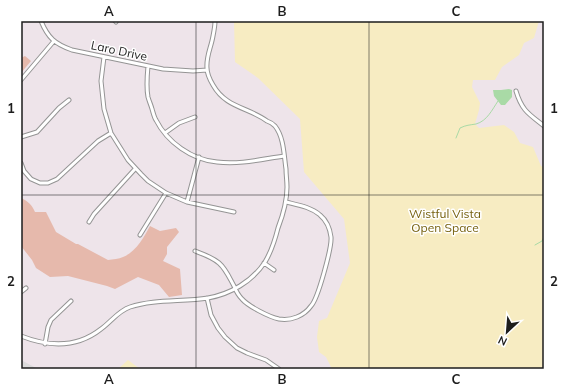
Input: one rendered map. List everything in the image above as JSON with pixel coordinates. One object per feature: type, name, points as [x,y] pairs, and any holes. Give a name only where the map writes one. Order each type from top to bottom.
[{"type":"street","name":"Laro Drive","points":[[41,21],[45,30],[54,41],[72,50],[178,71],[207,70]]},
{"type":"street","points":[[21,336],[45,344],[65,344],[77,342],[102,329],[119,313],[127,308],[138,304],[207,298],[218,296],[235,289],[252,277],[264,263],[272,246],[286,202],[288,186],[282,140],[274,126],[260,116],[226,101],[214,87],[207,70],[207,55],[213,36],[215,21]]},
{"type":"street","points":[[21,80],[54,41]]},
{"type":"street","points":[[104,56],[101,81],[104,109],[111,133],[135,169],[148,181],[166,193],[200,206],[234,212]]},
{"type":"street","points":[[148,66],[146,82],[148,98],[156,120],[174,143],[187,152],[199,158],[216,162],[235,163],[284,156]]},
{"type":"street","points":[[516,91],[525,111],[544,126]]},
{"type":"street","points":[[21,137],[37,132],[59,108],[69,100]]},
{"type":"street","points":[[165,133],[179,123],[195,117]]},
{"type":"street","points":[[21,163],[24,171],[31,179],[40,183],[48,183],[57,179],[98,141],[111,133]]},
{"type":"street","points":[[187,202],[199,158]]},
{"type":"street","points":[[89,222],[94,214],[135,169]]},
{"type":"street","points":[[140,234],[166,193]]},
{"type":"street","points":[[195,251],[210,257],[220,264],[235,289],[247,304],[272,317],[280,319],[301,316],[311,306],[316,298],[330,248],[331,237],[328,225],[321,216],[307,208],[286,202]]},
{"type":"street","points":[[264,263],[274,270]]},
{"type":"street","points":[[21,292],[26,288]]},
{"type":"street","points":[[207,298],[211,315],[225,337],[237,348],[266,360],[279,369]]},
{"type":"street","points":[[45,344],[48,327],[51,320],[70,301]]},
{"type":"shaded area","points":[[25,56],[31,61],[21,73],[21,58]]},
{"type":"shaded area","points":[[493,90],[512,90],[512,97],[505,105],[501,105],[494,96]]},
{"type":"shaded area","points":[[21,198],[26,200],[33,207],[35,212],[46,212],[56,232],[108,260],[121,258],[132,252],[139,244],[150,226],[160,231],[176,228],[179,232],[167,247],[167,254],[163,261],[180,269],[182,295],[169,297],[159,285],[138,277],[115,289],[68,276],[50,277],[36,268],[32,260],[21,246]]},
{"type":"shaded area","points":[[21,360],[38,369],[21,369]]},
{"type":"green space","name":"Wistful Vista Open Space","points":[[234,21],[539,21],[534,38],[524,43],[519,55],[502,67],[495,80],[473,80],[472,87],[480,103],[475,124],[479,128],[504,125],[514,132],[520,143],[533,147],[541,166],[544,167],[544,369],[332,369],[326,357],[319,352],[317,337],[319,321],[327,318],[350,263],[344,219],[304,172],[300,119],[258,78],[235,62]]},
{"type":"green space","points":[[128,360],[140,369],[118,369]]},
{"type":"waterway","points":[[456,138],[460,128],[480,123],[489,115],[498,101]]},
{"type":"waterway","points":[[535,245],[542,241],[544,237]]}]
